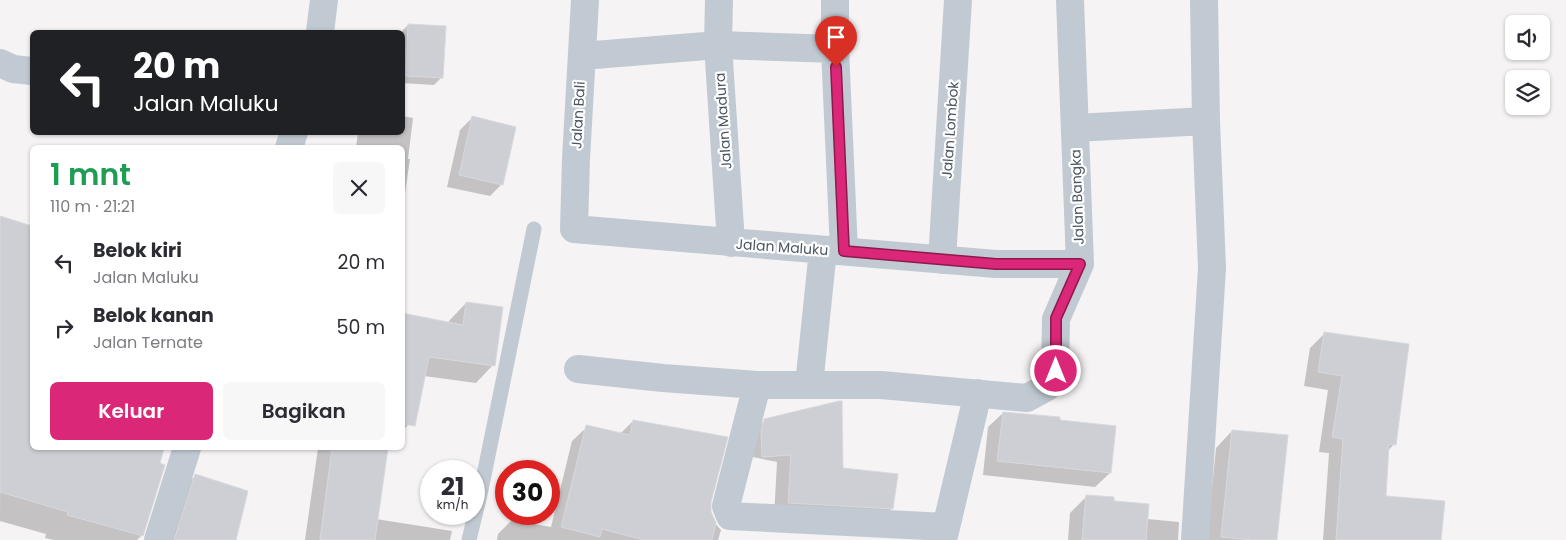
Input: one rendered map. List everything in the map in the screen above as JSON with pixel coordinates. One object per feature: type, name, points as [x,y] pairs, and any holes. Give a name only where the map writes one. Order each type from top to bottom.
[{"type":"street","points":[[320,30],[324,0]]},
{"type":"street","name":"Jalan Bali","points":[[574,229],[585,0]]},
{"type":"street","name":"Jalan Madura","points":[[719,0],[718,45],[731,243]]},
{"type":"street","points":[[809,385],[833,251],[835,0]]},
{"type":"street","name":"Jalan Lombok","points":[[942,260],[958,0]]},
{"type":"street","name":"Jalan Bangka","points":[[978,393],[1027,398],[1047,387],[1056,371],[1056,318],[1080,264],[1070,0]]},
{"type":"street","points":[[1195,540],[1212,268],[1206,121],[1204,0]]},
{"type":"street","points":[[582,56],[718,45],[835,49]]},
{"type":"street","points":[[0,63],[13,69],[30,71]]},
{"type":"street","points":[[1075,128],[1206,121]]},
{"type":"street","name":"Jalan Maluku","points":[[574,229],[996,264],[1080,264]]},
{"type":"street","points":[[578,369],[757,385],[881,385],[978,393],[945,533],[730,516],[726,506],[757,385]]},
{"type":"street","points":[[158,540],[186,450]]},
{"type":"lane","points":[[469,540],[482,490],[534,229]]},
{"type":"building","points":[[408,24],[446,26],[443,78],[406,76]]},
{"type":"building","points":[[472,116],[516,127],[503,185],[459,175]]},
{"type":"building","points":[[0,216],[30,225],[30,450],[163,450],[160,463],[165,465],[143,536],[67,515],[68,512],[0,492]]},
{"type":"building","points":[[466,302],[503,307],[495,366],[429,357],[415,426],[405,424],[405,314],[463,325]]},
{"type":"building","points":[[1324,332],[1409,344],[1396,445],[1389,444],[1386,496],[1445,501],[1441,540],[1336,540],[1343,439],[1332,437],[1342,376],[1318,372]]},
{"type":"building","points":[[842,401],[843,468],[898,474],[893,509],[788,503],[791,455],[762,457],[761,431],[764,419]]},
{"type":"building","points":[[1003,412],[1060,417],[1060,420],[1116,426],[1111,473],[997,461]]},
{"type":"building","points":[[633,420],[728,437],[711,502],[711,512],[716,523],[712,540],[644,540],[602,529],[600,537],[561,527],[586,425],[630,435]]},
{"type":"building","points":[[1232,430],[1288,435],[1277,540],[1221,537]]},
{"type":"building","points":[[332,450],[388,450],[375,540],[320,540]]},
{"type":"building","points":[[195,474],[248,491],[236,540],[174,540]]},
{"type":"building","points":[[1086,495],[1114,497],[1114,501],[1149,504],[1146,540],[1082,540]]},
{"type":"route","points":[[836,67],[844,251],[996,264],[1080,264],[1056,318],[1056,371]]}]
